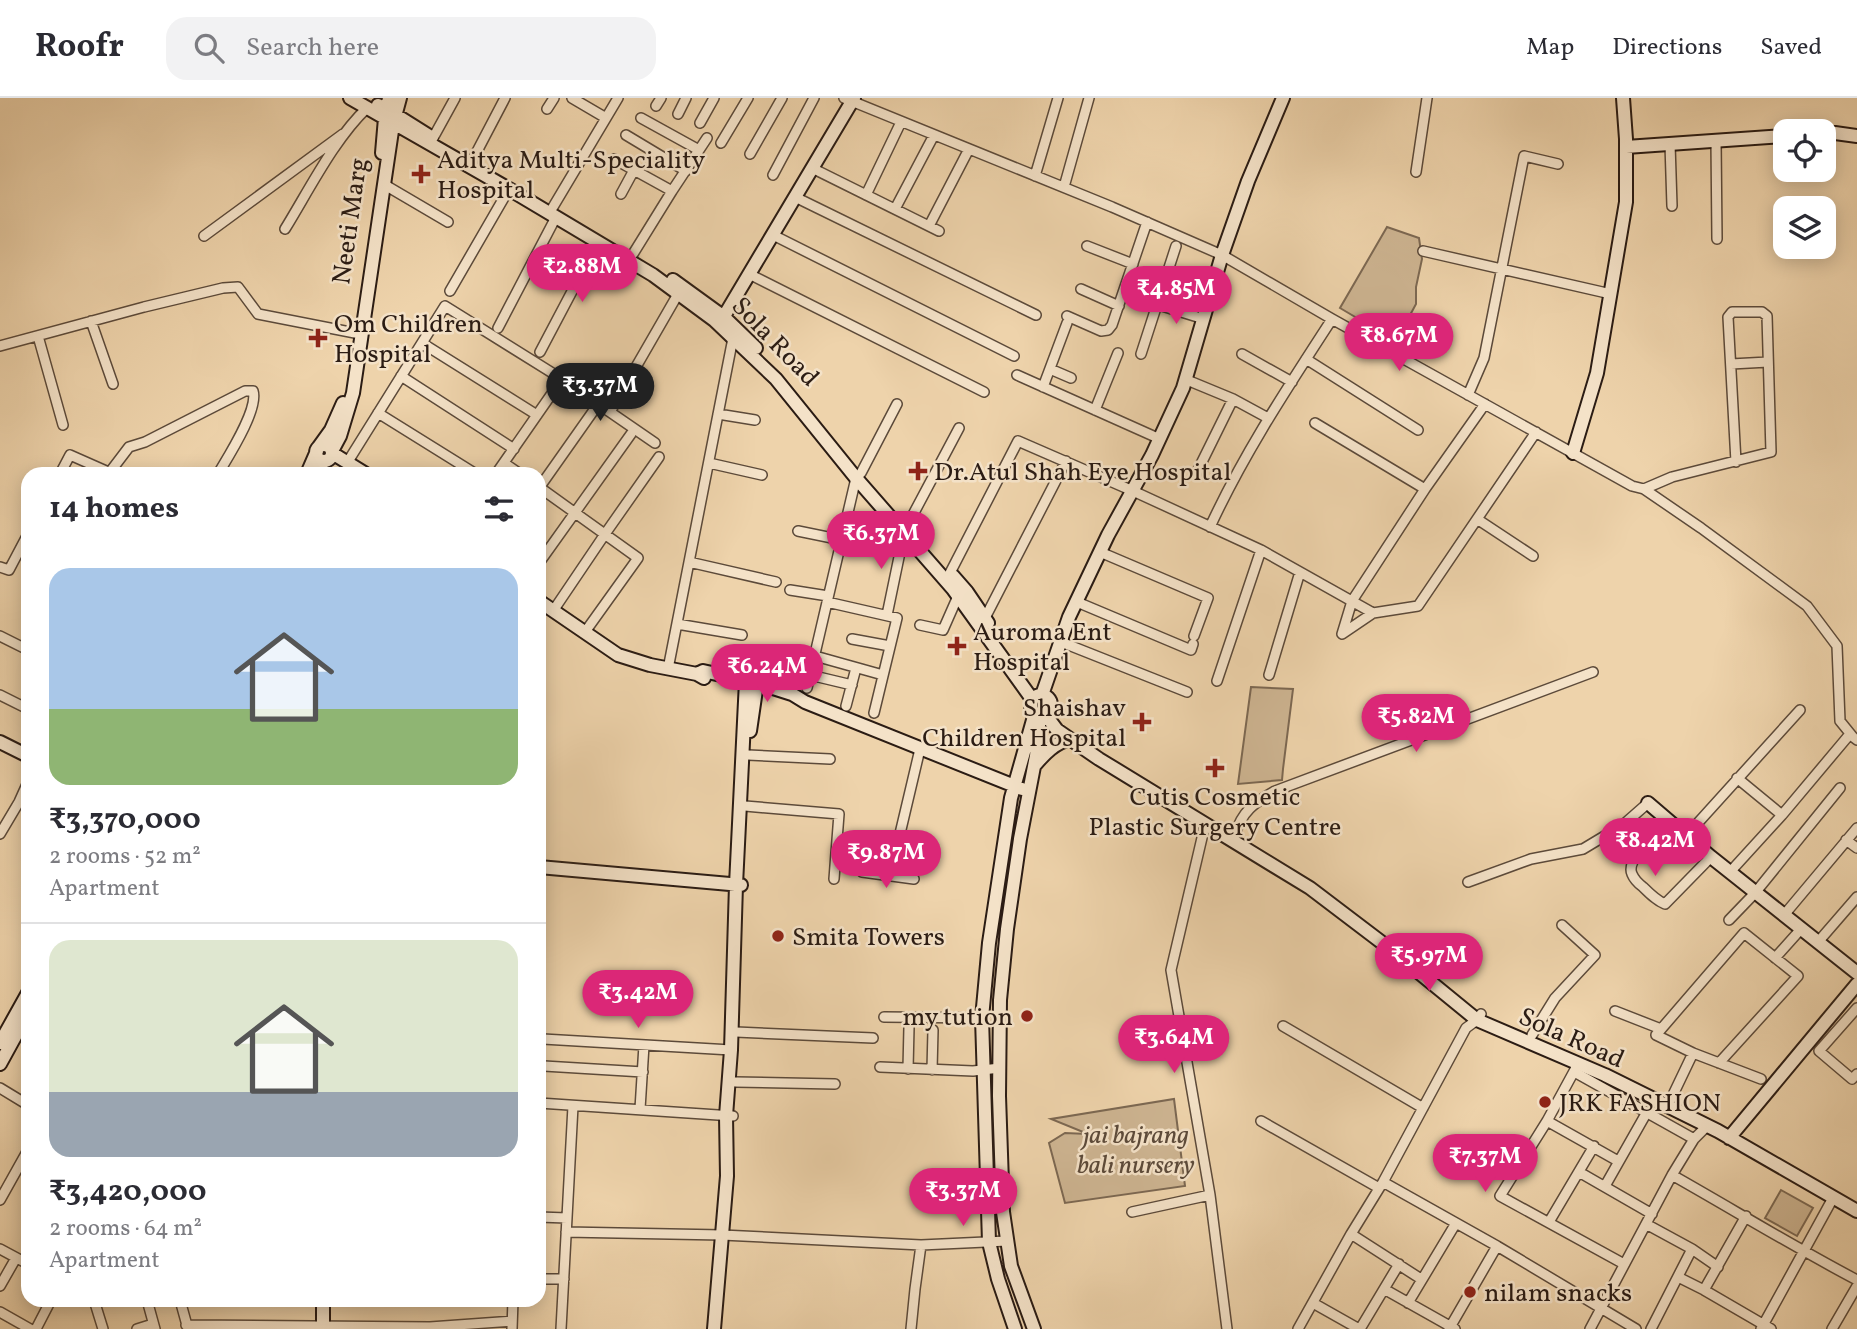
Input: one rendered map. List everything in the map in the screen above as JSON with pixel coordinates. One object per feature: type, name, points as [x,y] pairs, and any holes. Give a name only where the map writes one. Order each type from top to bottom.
[{"type":"street","name":"Sola Road","points":[[350,98],[390,113],[472,161],[722,321],[733,338],[776,379],[906,529],[967,592],[1037,697]]},
{"type":"street","points":[[313,467],[340,436],[353,393],[385,185],[390,113],[400,98]]},
{"type":"street","points":[[433,138],[455,98]]},
{"type":"street","points":[[472,161],[506,98]]},
{"type":"street","points":[[547,109],[554,98]]},
{"type":"street","points":[[572,98],[606,118]]},
{"type":"street","points":[[498,328],[555,212],[618,98]]},
{"type":"street","points":[[678,114],[686,98]]},
{"type":"street","points":[[700,122],[714,98]]},
{"type":"street","points":[[722,143],[748,98]]},
{"type":"street","points":[[750,154],[782,98]]},
{"type":"street","points":[[773,175],[814,98]]},
{"type":"street","points":[[1035,176],[1058,98]]},
{"type":"street","points":[[1064,187],[1089,98]]},
{"type":"street","points":[[1015,1329],[989,1242],[982,1018],[1001,855],[1014,787],[1042,713],[1050,701],[1037,697],[1077,602],[1187,380],[1222,255],[1248,181],[1283,98]]},
{"type":"street","points":[[1416,172],[1427,98]]},
{"type":"street","points":[[1573,453],[1597,373],[1626,202],[1623,98]]},
{"type":"street","points":[[722,321],[850,99],[1222,255],[1632,486],[1644,489],[1701,527],[1807,606],[1837,646],[1840,721],[1854,737],[1730,872]]},
{"type":"street","points":[[285,229],[343,134],[366,103]]},
{"type":"street","name":"Sola Road","points":[[390,113],[509,189],[633,254],[690,291],[777,371],[859,476]]},
{"type":"street","name":"Neeti Marg","points":[[325,454],[347,384],[390,113]]},
{"type":"street","points":[[641,118],[699,150]]},
{"type":"street","points":[[866,195],[901,122]]},
{"type":"street","points":[[1836,133],[1857,136]]},
{"type":"street","points":[[204,236],[343,134]]},
{"type":"street","points":[[626,135],[685,171]]},
{"type":"street","points":[[895,209],[934,135]]},
{"type":"street","points":[[1626,146],[1773,137]]},
{"type":"street","points":[[633,254],[707,138]]},
{"type":"street","points":[[1716,141],[1717,239]]},
{"type":"street","points":[[1670,144],[1672,206]]},
{"type":"street","points":[[929,226],[969,149]]},
{"type":"street","points":[[1468,395],[1484,358],[1524,156],[1559,164]]},
{"type":"street","points":[[614,159],[672,191]]},
{"type":"street","points":[[812,169],[939,231]]},
{"type":"street","points":[[621,194],[634,170]]},
{"type":"street","points":[[385,185],[448,222]]},
{"type":"street","points":[[450,291],[509,189]]},
{"type":"street","points":[[795,197],[1035,316]]},
{"type":"street","points":[[1043,387],[1067,319],[1101,331],[1108,330],[1112,325],[1147,222]]},
{"type":"street","points":[[773,235],[1014,356]]},
{"type":"street","points":[[540,352],[598,242]]},
{"type":"street","points":[[1087,246],[1133,264]]},
{"type":"street","points":[[1141,354],[1176,246]]},
{"type":"street","points":[[1423,251],[1611,294]]},
{"type":"street","points":[[750,274],[984,392]]},
{"type":"street","points":[[0,346],[223,288],[238,287],[258,314],[355,333]]},
{"type":"street","points":[[1081,289],[1119,306]]},
{"type":"street","points":[[1123,293],[1204,319]]},
{"type":"street","points":[[610,412],[678,294]]},
{"type":"street","points":[[349,467],[378,413],[445,306],[562,379],[655,443]]},
{"type":"street","points":[[1644,489],[1672,477],[1736,462],[1771,452],[1767,316],[1762,312],[1732,312],[1728,317],[1736,462]]},
{"type":"street","points":[[1210,527],[1268,418],[1332,319]]},
{"type":"street","points":[[91,321],[113,384]]},
{"type":"street","points":[[38,335],[63,425]]},
{"type":"street","points":[[668,669],[733,338]]},
{"type":"street","points":[[422,343],[537,415]]},
{"type":"street","points":[[1096,410],[1118,353]]},
{"type":"street","points":[[1242,355],[1292,382]]},
{"type":"street","points":[[1306,359],[1418,430]]},
{"type":"street","points":[[1731,364],[1769,362]]},
{"type":"street","points":[[1050,369],[1071,378]]},
{"type":"street","points":[[1017,375],[1160,439]]},
{"type":"street","points":[[401,376],[514,449]]},
{"type":"street","points":[[501,467],[562,379]]},
{"type":"street","points":[[1187,380],[1233,399],[1268,418]]},
{"type":"street","points":[[115,467],[129,447],[145,442],[245,391],[253,391],[254,404],[250,415],[222,467]]},
{"type":"street","points":[[1196,474],[1233,399]]},
{"type":"street","points":[[807,688],[859,476],[897,404]]},
{"type":"street","points":[[1485,404],[1424,489],[1352,601],[1342,634],[1373,613],[1418,606],[1536,432]]},
{"type":"street","points":[[546,477],[594,410]]},
{"type":"street","points":[[378,413],[465,467]]},
{"type":"street","points":[[718,414],[755,420]]},
{"type":"street","points":[[1315,424],[1424,489]]},
{"type":"street","points":[[887,615],[906,529],[959,428]]},
{"type":"street","points":[[546,553],[631,434]]},
{"type":"street","points":[[950,573],[1018,441],[1261,550],[1373,613]]},
{"type":"street","points":[[325,454],[345,467]]},
{"type":"street","points":[[320,467],[325,454]]},
{"type":"street","points":[[64,467],[70,455],[97,467]]},
{"type":"street","points":[[553,611],[659,457]]},
{"type":"street","points":[[985,618],[1066,461]]},
{"type":"street","points":[[504,463],[510,467]]},
{"type":"street","points":[[709,463],[762,475]]},
{"type":"street","points":[[546,492],[638,558],[585,632]]},
{"type":"street","points":[[1477,519],[1533,556]]},
{"type":"street","name":"Sola Road","points":[[906,529],[1037,697]]},
{"type":"street","points":[[798,531],[842,540]]},
{"type":"street","points":[[0,567],[9,570],[21,547]]},
{"type":"street","points":[[1217,681],[1261,550]]},
{"type":"street","points":[[1077,602],[1191,650],[1208,598],[1100,552]]},
{"type":"street","points":[[689,562],[776,582]]},
{"type":"street","points":[[1269,674],[1300,572]]},
{"type":"street","points":[[790,590],[897,618],[874,713]]},
{"type":"street","points":[[920,625],[943,629],[958,596]]},
{"type":"street","points":[[546,606],[618,655],[697,674],[703,678],[792,694],[800,700],[1029,791]]},
{"type":"street","points":[[677,624],[741,635]]},
{"type":"street","points":[[0,636],[21,646]]},
{"type":"street","points":[[852,639],[890,646]]},
{"type":"street","points":[[1061,642],[1187,692]]},
{"type":"street","points":[[815,656],[883,675]]},
{"type":"street","points":[[846,706],[856,668]]},
{"type":"street","points":[[1235,835],[1238,824],[1249,808],[1275,791],[1593,671]]},
{"type":"street","points":[[810,675],[852,685]]},
{"type":"street","points":[[730,1116],[736,1032],[738,885],[751,686]]},
{"type":"street","points":[[717,1329],[724,1235],[732,1176],[731,1050],[751,686]]},
{"type":"street","points":[[0,695],[21,706]]},
{"type":"street","points":[[1686,836],[1800,710]]},
{"type":"street","name":"Sola Road","points":[[1042,713],[1061,723],[1102,754],[1320,886],[1479,1017],[1532,1035],[1671,1099],[1857,1211]]},
{"type":"street","name":"Sola Road","points":[[1042,713],[1057,730],[1099,760],[1310,888],[1479,1017],[1578,1069],[1605,1075],[1707,1126],[1732,1135],[1857,1202]]},
{"type":"street","points":[[1034,1329],[1011,1265],[1003,1212],[1000,1000],[1007,929],[1042,713]]},
{"type":"street","points":[[1035,765],[1053,747],[1070,739]]},
{"type":"street","points":[[0,741],[21,752]]},
{"type":"street","points":[[890,876],[920,749]]},
{"type":"street","points":[[748,755],[830,759]]},
{"type":"street","points":[[1737,778],[1782,815]]},
{"type":"street","points":[[1729,920],[1840,788]]},
{"type":"street","points":[[1468,883],[1531,859],[1583,849],[1623,825],[1648,803],[1711,857],[1857,973]]},
{"type":"street","points":[[745,806],[839,814],[834,879]]},
{"type":"street","points":[[0,834],[21,807]]},
{"type":"street","points":[[1666,819],[1634,857],[1631,866],[1631,873],[1652,896],[1665,904],[1711,857]]},
{"type":"street","points":[[1205,825],[1171,970],[1210,1195],[1227,1329]]},
{"type":"street","points":[[1784,915],[1857,828]]},
{"type":"street","points":[[1846,840],[1857,848]]},
{"type":"street","points":[[546,868],[738,885]]},
{"type":"street","points":[[862,872],[914,879]]},
{"type":"street","points":[[1818,942],[1857,897]]},
{"type":"street","points":[[1532,1035],[1555,998],[1595,955],[1562,925]]},
{"type":"street","points":[[1775,958],[1801,929]]},
{"type":"street","points":[[1719,1063],[1798,976],[1744,933],[1656,1035],[1693,1054],[1760,1079]]},
{"type":"street","points":[[1732,1135],[1854,993]]},
{"type":"street","points":[[0,1043],[21,1006]]},
{"type":"street","points":[[1855,1079],[1819,1051],[1857,1008]]},
{"type":"street","points":[[1615,1012],[1661,1029]]},
{"type":"street","points":[[884,1017],[982,1018]]},
{"type":"street","points":[[1298,1329],[1381,1185],[1466,1028],[1479,1017]]},
{"type":"street","points":[[0,1064],[21,1026]]},
{"type":"street","points":[[1283,1026],[1423,1108]]},
{"type":"street","points":[[908,1069],[909,1027]]},
{"type":"street","points":[[932,1070],[933,1030]]},
{"type":"street","points":[[736,1032],[873,1038]]},
{"type":"street","points":[[546,1039],[731,1050]]},
{"type":"street","points":[[640,1110],[644,1045]]},
{"type":"street","points":[[1671,1099],[1693,1054]]},
{"type":"street","points":[[546,1066],[643,1072]]},
{"type":"street","points":[[880,1067],[973,1071],[1000,1068]]},
{"type":"street","points":[[1624,1264],[1500,1196],[1578,1069],[1694,1139]]},
{"type":"street","points":[[734,1082],[835,1084]]},
{"type":"street","points":[[0,1088],[21,1101]]},
{"type":"street","points":[[546,1104],[730,1116]]},
{"type":"street","points":[[561,1329],[573,1106]]},
{"type":"street","points":[[1605,1186],[1647,1112]]},
{"type":"street","points":[[1261,1121],[1456,1223],[1636,1329]]},
{"type":"street","points":[[1547,1121],[1618,1161]]},
{"type":"street","points":[[1590,1329],[1672,1175],[1694,1139],[1707,1126]]},
{"type":"street","points":[[1549,1222],[1594,1146]]},
{"type":"street","points":[[0,1200],[21,1169]]},
{"type":"street","points":[[1579,1172],[1652,1214]]},
{"type":"street","points":[[1672,1175],[1746,1216],[1803,1252],[1857,1280]]},
{"type":"street","points":[[1132,1212],[1210,1195]]},
{"type":"street","points":[[1678,1277],[1765,1327],[1833,1198]]},
{"type":"street","points":[[1704,1290],[1746,1216]]},
{"type":"street","points":[[546,1218],[567,1219]]},
{"type":"street","points":[[1408,1303],[1456,1223]]},
{"type":"street","points":[[1646,1224],[1692,1249],[1718,1267]]},
{"type":"street","points":[[566,1232],[724,1235],[921,1245],[1007,1241]]},
{"type":"street","points":[[1351,1234],[1421,1279]]},
{"type":"street","points":[[911,1329],[921,1245]]},
{"type":"street","points":[[1384,1289],[1452,1328],[1497,1246]]},
{"type":"street","points":[[0,1249],[21,1260]]},
{"type":"street","points":[[1651,1329],[1692,1249]]},
{"type":"street","points":[[0,1286],[16,1258]]},
{"type":"street","points":[[1313,1303],[1359,1329],[1399,1264]]},
{"type":"street","points":[[546,1279],[564,1279]]},
{"type":"street","points":[[1832,1329],[1857,1286]]},
{"type":"street","points":[[36,1329],[47,1307]]},
{"type":"street","points":[[95,1307],[103,1329]]},
{"type":"street","points":[[137,1329],[154,1327],[149,1307]]},
{"type":"street","points":[[182,1307],[187,1327],[512,1325],[513,1307]]},
{"type":"street","points":[[323,1307],[323,1327]]},
{"type":"street","points":[[0,1312],[30,1329]]},
{"type":"green space","points":[[1387,227],[1419,238],[1422,259],[1416,287],[1416,304],[1396,341],[1340,308]]},
{"type":"green space","points":[[1251,687],[1293,689],[1282,780],[1238,784]]},
{"type":"green space","name":"jai bajrang bali nursery","points":[[1174,1099],[1185,1186],[1065,1203],[1049,1143],[1065,1133],[1088,1134],[1051,1119]]},
{"type":"green space","points":[[1781,1190],[1813,1208],[1797,1236],[1765,1218]]},
{"type":"place","name":"Aditya Multi-Speciality Hospital","points":[[421,174]]},
{"type":"place","name":"Om Children Hospital","points":[[318,338]]},
{"type":"place","name":"Dr.Atul Shah Eye Hospital","points":[[918,471]]},
{"type":"place","name":"Auroma Ent Hospital","points":[[957,646]]},
{"type":"place","name":"Shaishav Children Hospital","points":[[1142,722]]},
{"type":"place","name":"Cutis Cosmetic Plastic Surgery Centre","points":[[1215,768]]},
{"type":"place","name":"Smita Towers","points":[[778,936]]},
{"type":"place","name":"my tution","points":[[1027,1016]]},
{"type":"place","name":"JRK FASHION","points":[[1545,1102]]},
{"type":"place","name":"nilam snacks","points":[[1470,1292]]}]
